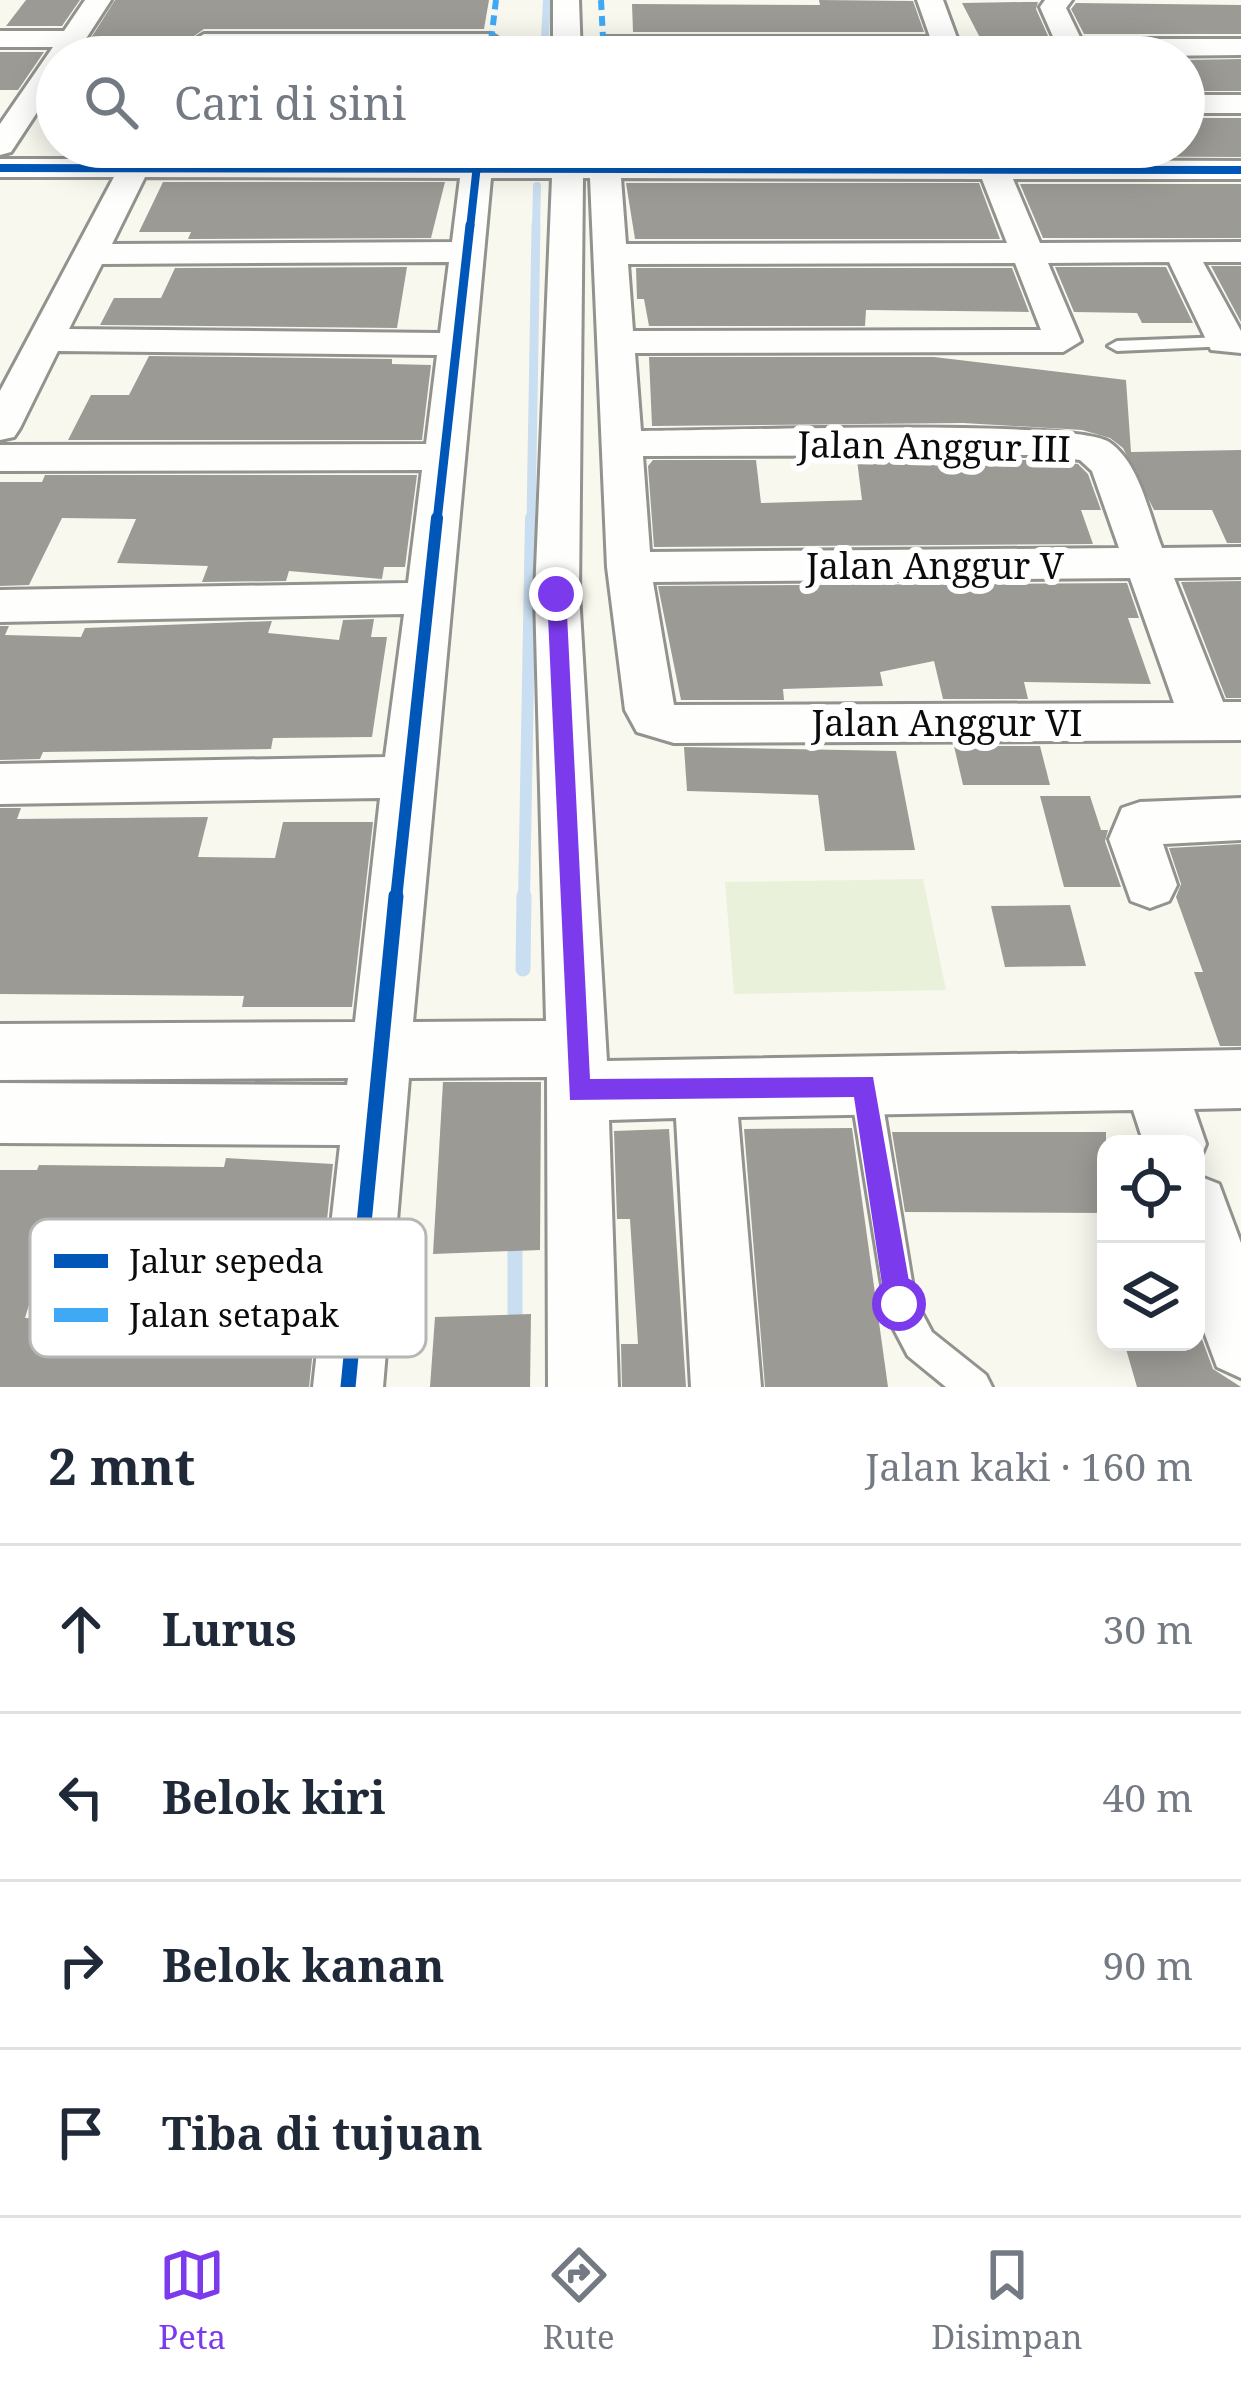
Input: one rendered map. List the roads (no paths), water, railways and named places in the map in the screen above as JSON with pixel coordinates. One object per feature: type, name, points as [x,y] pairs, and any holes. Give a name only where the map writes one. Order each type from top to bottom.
[{"type":"street","points":[[74,36],[98,0]]},
{"type":"street","points":[[492,36],[496,0]]},
{"type":"street","points":[[566,0],[567,36]]},
{"type":"street","points":[[601,0],[603,36]]},
{"type":"street","points":[[930,0],[943,36]]},
{"type":"street","points":[[1059,0],[1053,7],[1067,36]]},
{"type":"street","points":[[0,39],[36,46]]},
{"type":"street","points":[[1205,48],[1241,47]]},
{"type":"street","points":[[0,146],[36,93]]},
{"type":"street","points":[[0,98],[32,99]]},
{"type":"street","points":[[1205,104],[1241,104]]},
{"type":"street","points":[[0,168],[36,165]]},
{"type":"street","points":[[0,428],[133,168]]},
{"type":"street","points":[[365,1219],[466,252],[541,168]]},
{"type":"street","points":[[546,168],[564,1064],[583,1387]]},
{"type":"street","points":[[550,168],[610,254],[620,342],[629,567]]},
{"type":"street","points":[[620,342],[1063,340],[993,168]]},
{"type":"street","points":[[1199,168],[1241,170]]},
{"type":"street","points":[[1181,251],[1233,342]]},
{"type":"street","points":[[89,254],[466,252]]},
{"type":"street","points":[[610,254],[1241,252]]},
{"type":"street","points":[[44,340],[457,344]]},
{"type":"street","name":"Jalan Anggur III","points":[[624,444],[1038,443],[1092,449],[1110,466],[1148,563],[1223,720]]},
{"type":"street","points":[[0,458],[442,457]]},
{"type":"street","name":"Jalan Anggur V","points":[[629,567],[1241,562]]},
{"type":"street","name":"Jalan Anggur VI","points":[[629,567],[654,719],[674,724],[1223,720]]},
{"type":"street","points":[[0,606],[428,598]]},
{"type":"street","points":[[0,784],[408,777]]},
{"type":"street","points":[[1150,885],[1135,838],[1140,823],[1241,819]]},
{"type":"street","points":[[0,1052],[455,1052],[564,1064],[705,1089],[1241,1079]]},
{"type":"street","points":[[1154,1080],[1172,1135]]},
{"type":"street","points":[[705,1089],[726,1387]]},
{"type":"street","points":[[0,1113],[375,1115]]},
{"type":"street","points":[[1205,1235],[1241,1343]]},
{"type":"street","points":[[348,1387],[351,1357]]},
{"type":"lane","points":[[1117,346],[1233,342]]},
{"type":"lane","points":[[865,1085],[899,1304],[920,1344],[974,1387]]},
{"type":"waterway","points":[[545,36],[547,0]]},
{"type":"waterway","points":[[536,228],[537,186]]},
{"type":"waterway","points":[[531,521],[536,225]]},
{"type":"waterway","points":[[524,899],[531,518]]},
{"type":"waterway","points":[[523,969],[524,896]]},
{"type":"waterway","points":[[515,1238],[515,1326]]}]
